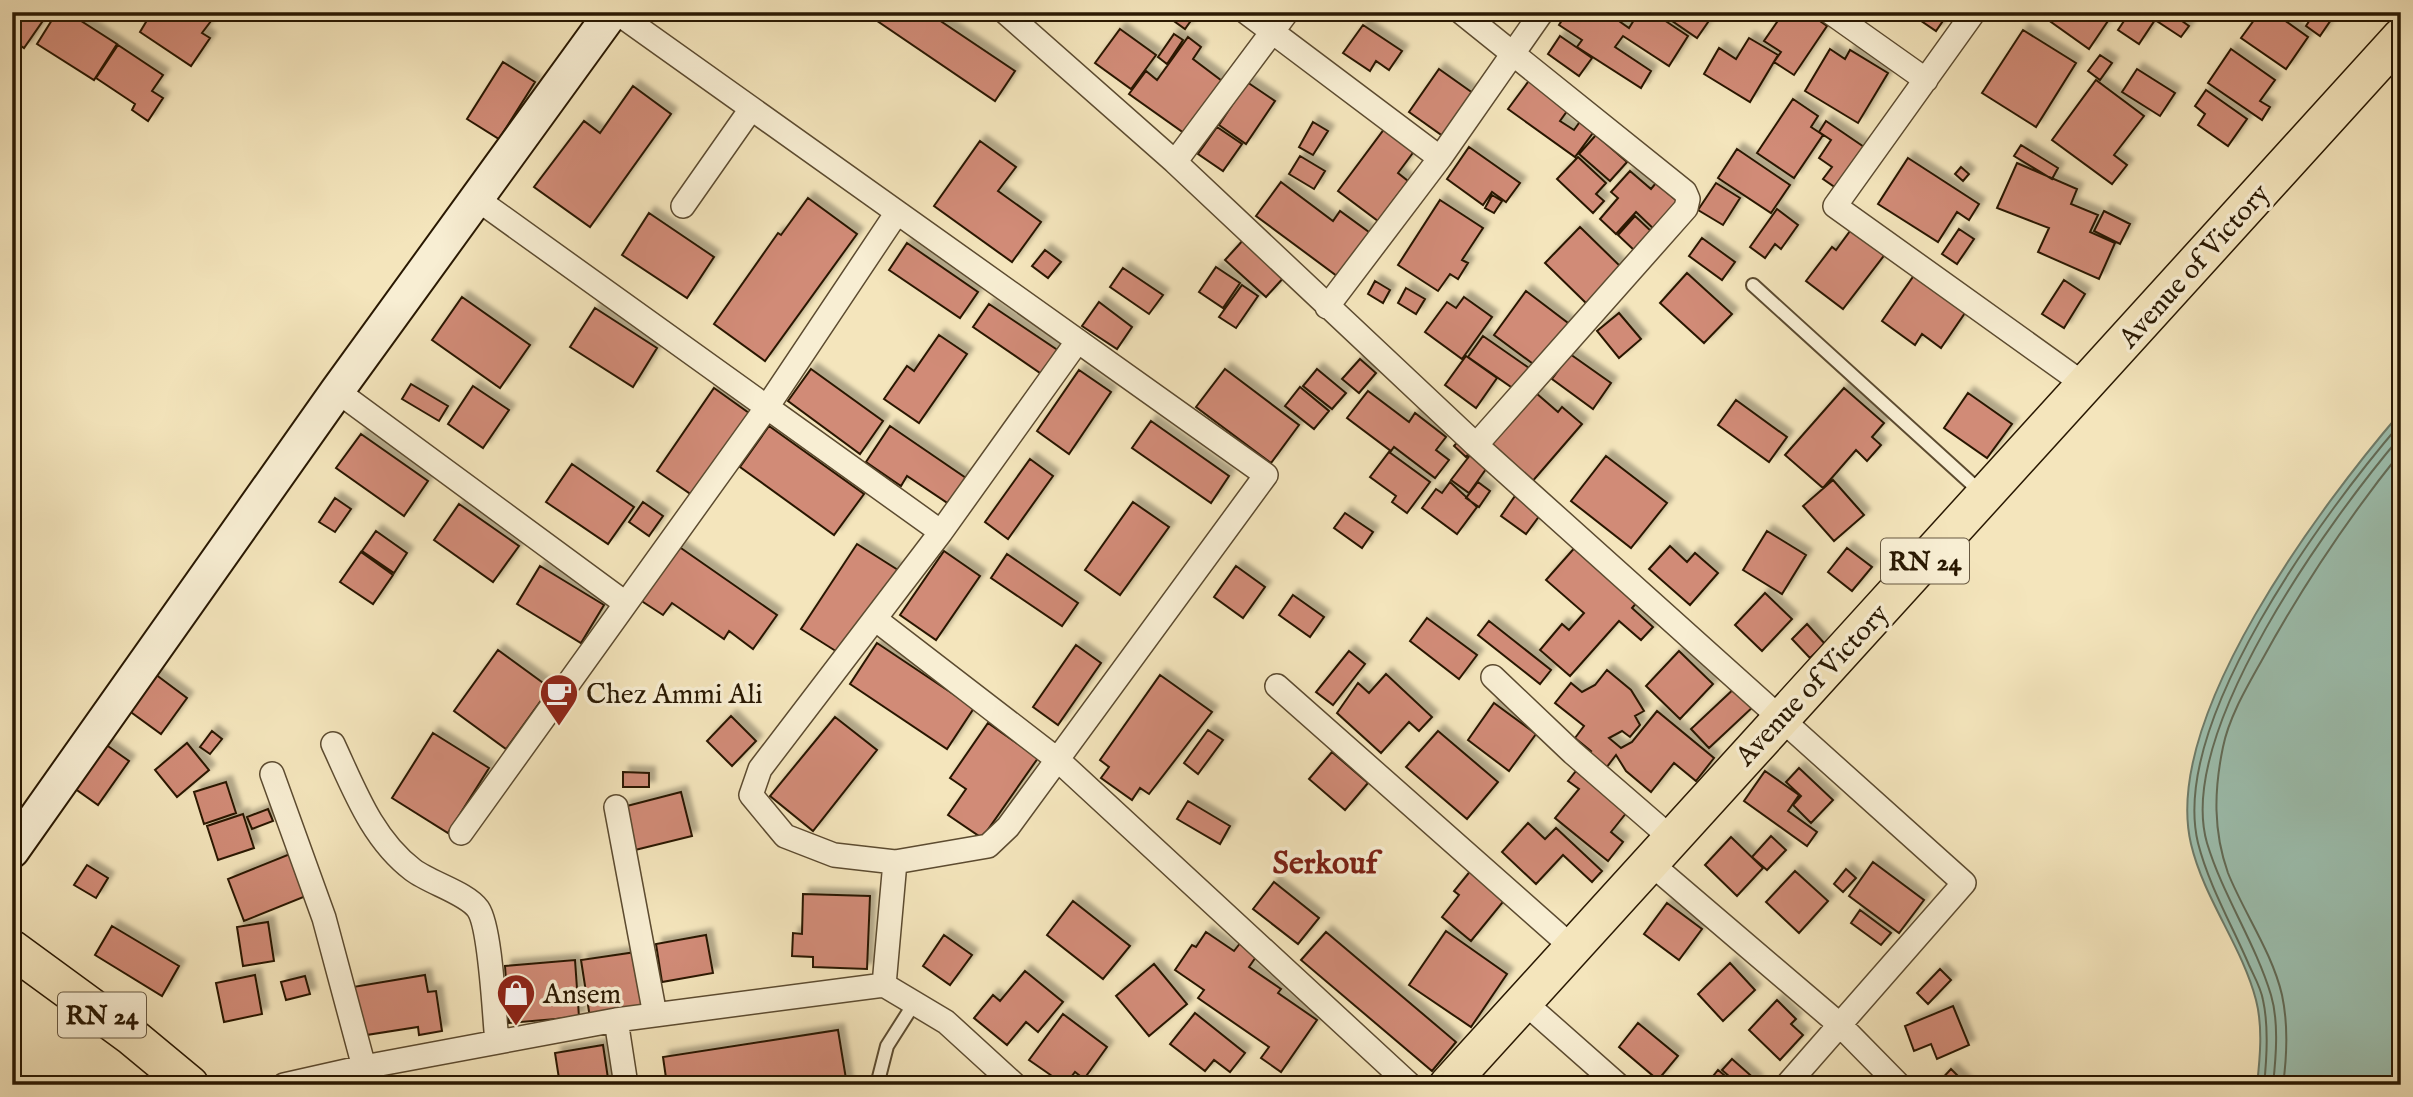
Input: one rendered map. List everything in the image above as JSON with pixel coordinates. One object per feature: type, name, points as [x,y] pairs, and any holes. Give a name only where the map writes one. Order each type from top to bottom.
[{"type":"main road","points":[[12,851],[337,391],[614,12]]},
{"type":"main road","name":"Avenue of Victory","points":[[1448,1085],[2401,37]]},
{"type":"main road","name":"RN 24","points":[[12,950],[131,1036],[190,1085]]},
{"type":"street","points":[[614,12],[1266,475],[1008,827],[988,846],[895,862],[834,855],[785,836],[751,795],[760,769],[941,532],[1077,342]]},
{"type":"street","points":[[1005,12],[1175,162],[1476,445],[1964,883],[1787,1085]]},
{"type":"street","points":[[1246,12],[1440,158]]},
{"type":"street","points":[[1175,162],[1287,12]]},
{"type":"street","points":[[1461,12],[1685,192],[1688,199],[1686,208],[1476,445]]},
{"type":"street","points":[[1327,307],[1440,158],[1542,12]]},
{"type":"street","points":[[1830,12],[1926,80]]},
{"type":"street","points":[[1974,12],[1835,206],[2085,385]]},
{"type":"street","points":[[683,206],[751,109]]},
{"type":"street","points":[[477,199],[941,532]]},
{"type":"street","points":[[461,833],[766,407],[896,214]]},
{"type":"street","points":[[337,391],[625,603]]},
{"type":"street","points":[[875,619],[1058,760],[1410,1085]]},
{"type":"street","points":[[1493,677],[1573,753],[1660,849],[1899,1085]]},
{"type":"street","points":[[1277,686],[1573,948]]},
{"type":"street","points":[[333,744],[361,806],[383,841],[413,870],[479,910],[486,937],[497,1042]]},
{"type":"street","points":[[272,774],[324,918],[364,1067]]},
{"type":"street","points":[[616,807],[655,1015]]},
{"type":"street","points":[[884,985],[895,862]]},
{"type":"street","points":[[284,1085],[364,1067],[616,1020],[884,985],[946,1022],[1015,1085]]},
{"type":"street","points":[[1524,1002],[1618,1085]]},
{"type":"street","points":[[616,1020],[625,1085]]},
{"type":"lane","points":[[1753,285],[1985,496]]},
{"type":"lane","points":[[877,1085],[887,1046],[915,1002]]},
{"type":"water","points":[[2401,412],[2401,1085],[2257,1085],[2260,1032],[2256,1000],[2242,961],[2205,884],[2191,844],[2188,793],[2200,736],[2223,676],[2255,615],[2331,500]]},
{"type":"building","points":[[12,12],[49,12],[24,48],[12,40]]},
{"type":"building","points":[[57,12],[67,12],[117,44],[94,80],[37,44]]},
{"type":"building","points":[[121,12],[136,12],[131,19]]},
{"type":"building","points":[[152,12],[207,12],[214,17],[202,33],[210,38],[191,66],[140,32]]},
{"type":"building","points":[[864,12],[927,12],[1015,71],[995,101]]},
{"type":"building","points":[[1175,12],[1197,12],[1185,29],[1171,19]]},
{"type":"building","points":[[1567,12],[1606,12],[1629,28],[1639,12],[1652,12],[1688,36],[1669,66],[1623,36],[1615,47],[1651,71],[1641,88],[1577,47],[1582,40],[1559,25]]},
{"type":"building","points":[[1659,12],[1715,12],[1697,38]]},
{"type":"building","points":[[1784,12],[1807,12],[1827,26],[1794,75],[1774,62],[1781,52],[1764,41]]},
{"type":"building","points":[[1908,12],[1949,12],[1936,31]]},
{"type":"building","points":[[2037,12],[2114,12],[2089,49]]},
{"type":"building","points":[[2130,12],[2169,12],[2189,26],[2181,37],[2155,20],[2139,44],[2118,30]]},
{"type":"building","points":[[2260,12],[2273,12],[2308,37],[2286,69],[2241,38]]},
{"type":"building","points":[[2303,12],[2335,14],[2320,36],[2306,26],[2311,18]]},
{"type":"building","points":[[1363,25],[1402,51],[1389,70],[1376,61],[1370,71],[1343,53]]},
{"type":"building","points":[[1120,29],[1156,55],[1131,89],[1095,63]]},
{"type":"building","points":[[2023,30],[2076,63],[2036,127],[1982,93]]},
{"type":"building","points":[[1174,34],[1183,40],[1167,64],[1158,57]]},
{"type":"building","points":[[1560,36],[1592,58],[1579,76],[1548,54]]},
{"type":"building","points":[[1188,37],[1201,47],[1193,59],[1222,81],[1184,133],[1129,94],[1146,71],[1157,80]]},
{"type":"building","points":[[1749,38],[1778,55],[1750,102],[1704,74],[1719,48],[1736,59]]},
{"type":"building","points":[[118,45],[163,75],[152,91],[163,98],[148,121],[132,110],[135,104],[96,78]]},
{"type":"building","points":[[1830,49],[1845,59],[1850,50],[1888,73],[1858,123],[1805,91]]},
{"type":"building","points":[[2231,49],[2275,80],[2260,101],[2270,107],[2262,120],[2208,83]]},
{"type":"building","points":[[2100,55],[2112,63],[2100,80],[2088,71]]},
{"type":"building","points":[[503,62],[535,82],[499,139],[467,119]]},
{"type":"building","points":[[1439,69],[1477,96],[1447,139],[1409,112]]},
{"type":"building","points":[[2137,69],[2175,93],[2160,116],[2122,92]]},
{"type":"building","points":[[1531,78],[1570,107],[1560,121],[1574,130],[1584,116],[1598,126],[1575,157],[1508,109]]},
{"type":"building","points":[[2096,80],[2144,116],[2114,155],[2127,165],[2112,184],[2052,140]]},
{"type":"building","points":[[1247,82],[1275,101],[1246,144],[1219,125]]},
{"type":"building","points":[[633,86],[671,114],[590,227],[534,187],[584,121],[600,133]]},
{"type":"building","points":[[2206,90],[2247,119],[2228,146],[2198,125],[2205,114],[2195,106]]},
{"type":"building","points":[[1793,99],[1818,116],[1811,127],[1823,135],[1794,178],[1757,153]]},
{"type":"building","points":[[1826,121],[1867,149],[1839,190],[1823,179],[1832,167],[1819,158],[1831,140],[1819,132]]},
{"type":"building","points":[[1313,122],[1328,131],[1313,155],[1299,147]]},
{"type":"building","points":[[1217,127],[1242,144],[1223,171],[1198,154]]},
{"type":"building","points":[[1385,128],[1415,150],[1398,173],[1408,181],[1378,221],[1338,191]]},
{"type":"building","points":[[1596,135],[1627,162],[1610,181],[1579,154]]},
{"type":"building","points":[[980,141],[1016,167],[998,191],[1041,222],[1012,262],[934,206]]},
{"type":"building","points":[[2021,145],[2058,168],[2052,179],[2014,156]]},
{"type":"building","points":[[1469,147],[1520,183],[1506,202],[1492,192],[1483,205],[1447,179]]},
{"type":"building","points":[[1737,149],[1790,185],[1771,213],[1718,178]]},
{"type":"building","points":[[1300,156],[1325,171],[1314,189],[1289,174]]},
{"type":"building","points":[[1578,157],[1606,183],[1596,194],[1604,201],[1593,213],[1557,179]]},
{"type":"building","points":[[1908,158],[1979,204],[1969,220],[1957,212],[1938,242],[1878,204]]},
{"type":"building","points":[[2017,163],[2077,189],[2071,204],[2098,215],[2090,232],[2115,243],[2099,279],[2038,252],[2049,228],[1997,208]]},
{"type":"building","points":[[1961,167],[1969,174],[1963,181],[1955,174]]},
{"type":"building","points":[[1630,171],[1651,189],[1656,183],[1683,206],[1658,233],[1636,212],[1616,234],[1600,219],[1618,198],[1611,192]]},
{"type":"building","points":[[1281,182],[1333,221],[1340,211],[1373,235],[1341,279],[1256,216]]},
{"type":"building","points":[[1716,183],[1740,198],[1723,225],[1698,210]]},
{"type":"building","points":[[1492,195],[1502,201],[1494,213],[1485,208]]},
{"type":"building","points":[[808,198],[857,234],[765,361],[714,324],[778,233],[781,235]]},
{"type":"building","points":[[1440,200],[1483,228],[1462,260],[1468,263],[1458,279],[1450,274],[1438,291],[1398,265]]},
{"type":"building","points":[[1777,209],[1798,225],[1781,249],[1775,244],[1765,258],[1750,247]]},
{"type":"building","points":[[2104,211],[2130,224],[2120,244],[2094,231]]},
{"type":"building","points":[[649,213],[714,257],[687,298],[622,255]]},
{"type":"building","points":[[1635,216],[1652,232],[1635,251],[1618,235]]},
{"type":"building","points":[[1580,227],[1622,268],[1587,304],[1545,263]]},
{"type":"building","points":[[1853,227],[1886,253],[1843,309],[1806,281],[1832,247],[1836,250]]},
{"type":"building","points":[[1959,229],[1974,239],[1957,264],[1942,254]]},
{"type":"building","points":[[1245,238],[1286,275],[1266,297],[1225,260]]},
{"type":"building","points":[[1702,238],[1735,262],[1722,280],[1689,256]]},
{"type":"building","points":[[907,243],[978,292],[960,318],[889,270]]},
{"type":"building","points":[[1045,250],[1061,262],[1048,278],[1032,266]]},
{"type":"building","points":[[1216,267],[1240,283],[1223,308],[1199,292]]},
{"type":"building","points":[[1123,268],[1163,295],[1149,314],[1110,287]]},
{"type":"building","points":[[1687,273],[1732,314],[1704,343],[1660,303]]},
{"type":"building","points":[[1915,274],[1967,310],[1941,348],[1922,334],[1915,345],[1882,321]]},
{"type":"building","points":[[2064,280],[2085,294],[2064,328],[2042,314]]},
{"type":"building","points":[[1375,281],[1390,290],[1383,303],[1368,294]]},
{"type":"building","points":[[1242,285],[1258,296],[1236,328],[1219,317]]},
{"type":"building","points":[[1406,288],[1425,299],[1416,314],[1398,303]]},
{"type":"building","points":[[1526,291],[1572,326],[1540,369],[1494,335]]},
{"type":"building","points":[[462,297],[530,345],[500,388],[432,340]]},
{"type":"building","points":[[1464,297],[1492,317],[1462,359],[1425,332],[1447,302],[1456,308]]},
{"type":"building","points":[[1099,302],[1132,327],[1117,349],[1082,326]]},
{"type":"building","points":[[989,304],[1059,351],[1043,375],[973,327]]},
{"type":"building","points":[[595,308],[657,348],[633,387],[570,347]]},
{"type":"building","points":[[1619,313],[1641,339],[1619,358],[1597,331]]},
{"type":"building","points":[[939,335],[967,354],[919,423],[884,399],[907,366],[914,371]]},
{"type":"building","points":[[1483,336],[1529,368],[1514,389],[1468,357]]},
{"type":"building","points":[[1570,354],[1611,383],[1593,409],[1552,379]]},
{"type":"building","points":[[1466,356],[1497,378],[1476,408],[1445,385]]},
{"type":"building","points":[[1360,359],[1376,373],[1359,393],[1342,379]]},
{"type":"building","points":[[811,369],[883,421],[860,454],[788,401]]},
{"type":"building","points":[[1225,369],[1299,425],[1271,463],[1196,407]]},
{"type":"building","points":[[1317,369],[1346,393],[1332,409],[1303,386]]},
{"type":"building","points":[[1079,370],[1111,392],[1069,454],[1037,431]]},
{"type":"building","points":[[411,384],[448,406],[439,421],[402,399]]},
{"type":"building","points":[[473,386],[509,410],[483,448],[448,424]]},
{"type":"building","points":[[1300,387],[1329,411],[1314,429],[1285,406]]},
{"type":"building","points":[[714,388],[749,413],[692,495],[657,471]]},
{"type":"building","points":[[1844,388],[1884,423],[1872,437],[1881,445],[1867,461],[1856,450],[1823,488],[1785,455]]},
{"type":"building","points":[[1368,391],[1409,422],[1415,413],[1446,437],[1436,450],[1449,460],[1435,478],[1394,447],[1391,451],[1347,418]]},
{"type":"building","points":[[1536,393],[1558,412],[1562,407],[1582,424],[1531,483],[1485,442]]},
{"type":"building","points":[[1968,393],[2012,424],[1987,458],[1944,428]]},
{"type":"building","points":[[1736,400],[1787,437],[1769,462],[1718,425]]},
{"type":"building","points":[[1151,421],[1229,476],[1211,503],[1132,448]]},
{"type":"building","points":[[769,426],[864,494],[834,535],[740,467]]},
{"type":"building","points":[[890,426],[966,478],[949,504],[907,476],[901,486],[866,462]]},
{"type":"building","points":[[361,434],[428,481],[404,516],[336,468]]},
{"type":"building","points":[[1460,439],[1472,450],[1466,457],[1454,446]]},
{"type":"building","points":[[1474,450],[1491,462],[1469,493],[1451,480]]},
{"type":"building","points":[[1389,452],[1430,482],[1407,513],[1392,502],[1396,496],[1370,477]]},
{"type":"building","points":[[1606,456],[1667,503],[1631,548],[1571,501]]},
{"type":"building","points":[[1030,459],[1053,476],[1008,539],[985,522]]},
{"type":"building","points":[[572,464],[634,507],[608,544],[546,502]]},
{"type":"building","points":[[1833,480],[1864,515],[1834,541],[1803,506]]},
{"type":"building","points":[[1450,482],[1477,507],[1457,534],[1422,508],[1436,489],[1442,493]]},
{"type":"building","points":[[1478,482],[1490,491],[1479,507],[1466,498]]},
{"type":"building","points":[[1515,496],[1540,515],[1526,534],[1501,516]]},
{"type":"building","points":[[335,498],[351,509],[335,532],[319,522]]},
{"type":"building","points":[[643,502],[663,516],[649,536],[629,522]]},
{"type":"building","points":[[1133,502],[1169,527],[1120,595],[1085,570]]},
{"type":"building","points":[[459,504],[519,546],[493,582],[434,540]]},
{"type":"building","points":[[1345,513],[1373,532],[1362,548],[1334,528]]},
{"type":"building","points":[[376,531],[407,553],[394,573],[362,551]]},
{"type":"building","points":[[1767,531],[1806,555],[1782,594],[1743,570]]},
{"type":"building","points":[[857,544],[898,570],[842,655],[801,629]]},
{"type":"building","points":[[1578,544],[1640,599],[1632,608],[1653,627],[1641,640],[1619,621],[1570,676],[1540,650],[1562,624],[1569,630],[1584,613],[1546,580]]},
{"type":"building","points":[[678,546],[777,615],[753,649],[729,631],[724,639],[672,603],[663,615],[640,600]]},
{"type":"building","points":[[1670,546],[1687,562],[1695,553],[1718,573],[1690,605],[1649,569]]},
{"type":"building","points":[[1847,548],[1872,567],[1852,591],[1828,572]]},
{"type":"building","points":[[944,551],[980,576],[936,640],[900,615]]},
{"type":"building","points":[[361,552],[393,575],[373,604],[340,582]]},
{"type":"building","points":[[1007,554],[1078,603],[1062,626],[991,578]]},
{"type":"building","points":[[540,566],[604,605],[581,643],[517,604]]},
{"type":"building","points":[[1236,566],[1265,587],[1243,618],[1214,597]]},
{"type":"building","points":[[1765,593],[1792,619],[1762,651],[1735,625]]},
{"type":"building","points":[[1293,595],[1324,617],[1310,637],[1279,615]]},
{"type":"building","points":[[1427,618],[1477,655],[1459,679],[1410,641]]},
{"type":"building","points":[[1489,621],[1551,670],[1540,684],[1478,635]]},
{"type":"building","points":[[1807,624],[1825,644],[1810,658],[1792,639]]},
{"type":"building","points":[[877,643],[974,708],[947,749],[850,684]]},
{"type":"building","points":[[1076,645],[1101,663],[1058,725],[1033,707]]},
{"type":"building","points":[[498,650],[550,688],[506,749],[454,711]]},
{"type":"building","points":[[1349,651],[1365,664],[1333,705],[1316,692]]},
{"type":"building","points":[[1679,651],[1713,684],[1680,719],[1646,686]]},
{"type":"building","points":[[1607,670],[1631,690],[1644,711],[1635,716],[1640,725],[1630,737],[1622,731],[1609,738],[1621,748],[1632,742],[1657,711],[1714,758],[1696,781],[1674,763],[1651,792],[1626,771],[1616,755],[1603,772],[1585,757],[1591,751],[1575,738],[1584,726],[1555,703],[1571,683],[1582,692],[1595,685]]},
{"type":"building","points":[[155,674],[187,698],[161,734],[128,710]]},
{"type":"building","points":[[1386,674],[1432,717],[1419,731],[1409,722],[1381,753],[1337,713],[1358,683],[1369,693]]},
{"type":"building","points":[[1160,675],[1212,712],[1149,794],[1140,788],[1132,800],[1101,778],[1109,767],[1100,760]]},
{"type":"building","points":[[1738,685],[1756,704],[1709,748],[1691,729]]},
{"type":"building","points":[[1494,703],[1536,734],[1509,771],[1468,740]]},
{"type":"building","points":[[731,716],[756,741],[732,766],[707,741]]},
{"type":"building","points":[[835,717],[877,750],[813,831],[770,796]]},
{"type":"building","points":[[988,723],[1038,758],[982,838],[948,815],[966,789],[950,778]]},
{"type":"building","points":[[1208,730],[1223,740],[1198,774],[1184,763]]},
{"type":"building","points":[[212,731],[222,739],[210,754],[200,747]]},
{"type":"building","points":[[1438,731],[1498,782],[1467,819],[1406,767]]},
{"type":"building","points":[[433,733],[489,768],[448,833],[392,798]]},
{"type":"building","points":[[187,743],[209,770],[177,797],[155,770]]},
{"type":"building","points":[[105,744],[129,761],[98,805],[74,788]]},
{"type":"building","points":[[1332,752],[1368,783],[1345,810],[1309,779]]},
{"type":"building","points":[[1799,768],[1833,800],[1811,823],[1793,805],[1801,796],[1786,782]]},
{"type":"building","points":[[1576,771],[1627,812],[1611,832],[1623,842],[1608,861],[1555,818],[1579,789],[1568,781]]},
{"type":"building","points":[[1765,771],[1799,795],[1788,811],[1817,832],[1807,846],[1744,801]]},
{"type":"building","points":[[623,772],[649,773],[649,787],[623,787]]},
{"type":"building","points":[[226,782],[236,813],[204,824],[194,792]]},
{"type":"building","points":[[681,792],[692,836],[635,850],[623,807]]},
{"type":"building","points":[[1188,801],[1230,826],[1220,844],[1177,819]]},
{"type":"building","points":[[268,809],[273,821],[252,829],[247,817]]},
{"type":"building","points":[[243,814],[254,848],[218,860],[207,826]]},
{"type":"building","points":[[1528,823],[1545,839],[1556,828],[1602,871],[1592,882],[1563,855],[1536,884],[1502,852]]},
{"type":"building","points":[[1771,836],[1786,850],[1767,870],[1752,857]]},
{"type":"building","points":[[1731,837],[1763,868],[1737,896],[1705,865]]},
{"type":"building","points":[[290,854],[306,896],[244,921],[228,879]]},
{"type":"building","points":[[1873,862],[1924,900],[1899,933],[1849,896]]},
{"type":"building","points":[[87,865],[108,878],[96,898],[74,885]]},
{"type":"building","points":[[1472,869],[1507,897],[1471,941],[1442,917],[1459,895],[1454,891]]},
{"type":"building","points":[[1846,869],[1856,878],[1843,892],[1834,884]]},
{"type":"building","points":[[1795,871],[1828,901],[1799,933],[1766,902]]},
{"type":"building","points":[[1274,882],[1319,918],[1298,944],[1253,909]]},
{"type":"building","points":[[803,894],[870,896],[867,969],[813,967],[813,957],[792,956],[793,933],[802,934]]},
{"type":"building","points":[[1073,901],[1130,946],[1103,979],[1047,935]]},
{"type":"building","points":[[1667,903],[1702,929],[1679,960],[1644,934]]},
{"type":"building","points":[[1860,910],[1891,933],[1881,945],[1851,923]]},
{"type":"building","points":[[268,922],[274,961],[243,966],[237,927]]},
{"type":"building","points":[[112,926],[179,966],[162,996],[95,955]]},
{"type":"building","points":[[1446,931],[1507,974],[1471,1027],[1409,985]]},
{"type":"building","points":[[1206,932],[1234,951],[1241,942],[1258,954],[1249,967],[1281,989],[1278,993],[1317,1020],[1281,1072],[1261,1058],[1269,1047],[1198,998],[1204,990],[1175,970],[1192,945],[1196,947]]},
{"type":"building","points":[[1326,932],[1456,1042],[1432,1071],[1301,960]]},
{"type":"building","points":[[706,935],[713,973],[662,982],[656,944]]},
{"type":"building","points":[[944,935],[972,955],[950,985],[923,966]]},
{"type":"building","points":[[636,952],[644,1009],[590,1018],[581,960]]},
{"type":"building","points":[[575,960],[579,1017],[509,1023],[505,966]]},
{"type":"building","points":[[1730,963],[1755,990],[1723,1021],[1698,994]]},
{"type":"building","points":[[1154,964],[1187,1004],[1149,1036],[1116,996]]},
{"type":"building","points":[[1940,969],[1951,980],[1928,1004],[1917,993]]},
{"type":"building","points":[[1025,971],[1063,1002],[1038,1032],[1026,1022],[1007,1045],[974,1018],[993,995],[1000,1001]]},
{"type":"building","points":[[255,975],[262,1014],[224,1022],[216,983]]},
{"type":"building","points":[[425,975],[428,992],[436,991],[442,1031],[419,1035],[418,1027],[360,1036],[353,987]]},
{"type":"building","points":[[305,976],[310,994],[286,1000],[281,982]]},
{"type":"building","points":[[1777,1000],[1796,1019],[1791,1024],[1803,1035],[1780,1060],[1749,1030]]},
{"type":"building","points":[[1953,1006],[1969,1045],[1937,1059],[1931,1044],[1914,1051],[1905,1026]]},
{"type":"building","points":[[1195,1013],[1245,1053],[1230,1072],[1214,1060],[1205,1071],[1170,1044]]},
{"type":"building","points":[[1063,1014],[1107,1047],[1084,1079],[1075,1072],[1065,1085],[1029,1060]]},
{"type":"building","points":[[1638,1023],[1678,1056],[1658,1080],[1619,1047]]},
{"type":"building","points":[[838,1030],[847,1085],[667,1085],[663,1057]]},
{"type":"building","points":[[603,1045],[609,1085],[560,1085],[555,1053]]},
{"type":"building","points":[[1732,1059],[1757,1081],[1753,1085],[1739,1085],[1722,1070]]},
{"type":"building","points":[[1951,1069],[1967,1085],[1937,1084]]},
{"type":"building","points":[[1718,1070],[1736,1085],[1706,1085]]},
{"type":"place","name":"Chez Ammi Ali","points":[[559,727]]},
{"type":"place","name":"Ansem","points":[[516,1027]]},
{"type":"district","name":"Serkouf","points":[[1325,862]]}]
